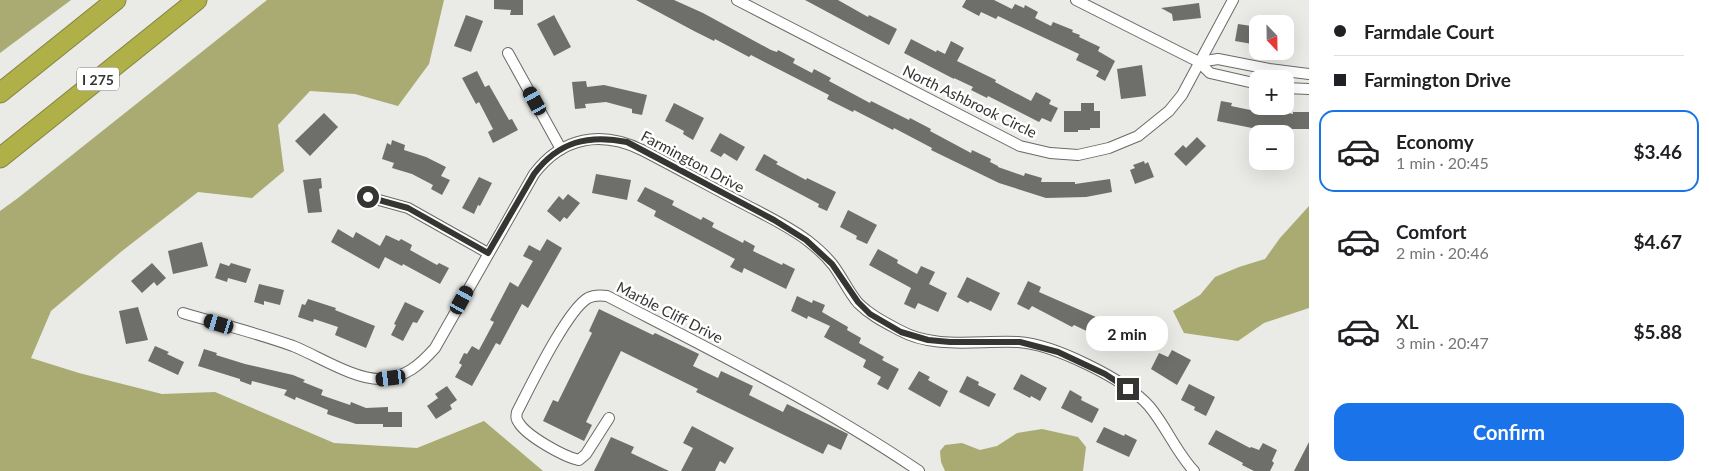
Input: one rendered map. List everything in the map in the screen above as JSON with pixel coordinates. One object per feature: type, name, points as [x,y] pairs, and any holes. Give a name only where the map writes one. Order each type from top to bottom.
[{"type":"highway","points":[[0,93],[116,0]]},
{"type":"highway","name":"I 275","points":[[0,158],[197,0]]},
{"type":"street","name":"North Ashbrook Circle","points":[[737,0],[1006,140],[1020,146],[1050,153],[1078,155],[1109,148],[1138,136],[1169,111],[1182,95],[1233,0]]},
{"type":"street","points":[[1076,0],[1199,62],[1210,73],[1249,82]]},
{"type":"street","points":[[508,53],[561,149]]},
{"type":"street","points":[[1199,62],[1218,59],[1269,69],[1309,74]]},
{"type":"street","points":[[1294,88],[1309,89]]},
{"type":"street","name":"Farmington Drive","points":[[183,313],[290,345],[357,375],[380,379],[391,378],[414,369],[435,348],[540,165],[561,149],[588,140],[601,138],[627,142],[806,240],[832,264],[847,288],[870,314],[901,332],[918,338],[942,342],[1020,342],[1058,352],[1105,374],[1140,397],[1148,405],[1158,417],[1186,463],[1194,471]]},
{"type":"street","points":[[368,197],[408,208],[488,253]]},
{"type":"street","name":"Marble Cliff Drive","points":[[609,418],[586,454],[579,460],[571,459],[531,435],[516,419],[517,412],[574,311],[589,298],[596,295],[607,296],[760,376],[851,426],[919,471]]},
{"type":"green space","points":[[0,0],[71,0],[0,53]]},
{"type":"green space","points":[[267,0],[444,0],[429,64],[398,106],[355,94],[310,91],[278,125],[284,171],[252,198],[198,192],[122,251],[51,311],[31,358],[79,373],[162,394],[215,392],[334,443],[417,448],[484,421],[543,471],[0,471],[0,211]]},
{"type":"green space","points":[[1309,206],[1309,308],[1264,323],[1238,341],[1184,333],[1173,311],[1200,295],[1215,277],[1265,259],[1280,238]]},
{"type":"green space","points":[[1042,429],[1078,437],[1086,447],[1083,471],[945,471],[941,462],[940,451],[945,445],[962,443],[980,450],[997,446],[1017,433]]},
{"type":"building","points":[[494,0],[523,0],[523,15],[510,15],[511,10],[494,9]]},
{"type":"building","points":[[636,0],[674,0],[703,13],[771,50],[777,52],[778,50],[795,59],[793,63],[812,73],[814,69],[831,78],[829,81],[870,103],[871,101],[909,120],[910,118],[971,153],[972,150],[991,159],[990,162],[998,167],[1024,176],[1025,173],[1042,178],[1041,182],[1075,182],[1075,184],[1110,179],[1112,192],[1086,197],[1046,198],[999,183],[931,150],[932,148],[894,128],[893,130],[854,110],[853,112],[827,99],[829,95],[751,55],[749,57],[715,39],[714,41]]},
{"type":"building","points":[[805,0],[838,0],[868,17],[869,15],[897,29],[889,45]]},
{"type":"building","points":[[966,0],[994,0],[1012,9],[1015,4],[1024,8],[1025,5],[1038,12],[1035,18],[1051,26],[1053,22],[1073,30],[1072,32],[1080,35],[1079,37],[1100,47],[1098,51],[1115,61],[1105,81],[1096,76],[1099,71],[1076,60],[1079,54],[998,16],[996,19],[981,12],[979,16],[962,7]]},
{"type":"building","points":[[1199,3],[1201,18],[1173,21],[1172,14],[1161,8]]},
{"type":"building","points":[[466,15],[483,21],[471,52],[454,46]]},
{"type":"building","points":[[554,15],[571,47],[554,56],[537,24]]},
{"type":"building","points":[[1238,24],[1249,26],[1249,43],[1235,41]]},
{"type":"building","points":[[911,39],[936,52],[937,50],[945,54],[951,41],[964,48],[957,61],[996,80],[995,82],[1031,101],[1036,92],[1051,100],[1049,104],[1058,108],[1051,122],[1042,118],[1039,122],[988,96],[987,98],[971,90],[973,87],[904,53]]},
{"type":"building","points":[[1142,65],[1146,96],[1121,99],[1117,69]]},
{"type":"building","points":[[477,71],[485,87],[489,85],[509,120],[512,119],[518,130],[493,143],[488,132],[493,129],[479,102],[476,104],[462,78]]},
{"type":"building","points":[[586,81],[587,87],[604,85],[647,95],[642,115],[632,113],[632,109],[606,102],[585,104],[586,108],[575,109],[572,82]]},
{"type":"building","points":[[1221,101],[1232,103],[1231,106],[1249,110],[1249,115],[1294,115],[1294,112],[1309,112],[1309,129],[1294,129],[1294,125],[1249,125],[1249,127],[1217,121]]},
{"type":"building","points":[[674,103],[704,118],[693,140],[683,134],[684,131],[665,121]]},
{"type":"building","points":[[1081,103],[1094,103],[1094,111],[1100,111],[1100,128],[1078,130],[1078,132],[1064,132],[1064,111],[1081,111]]},
{"type":"building","points":[[324,113],[338,127],[310,156],[295,141]]},
{"type":"building","points":[[720,133],[745,147],[737,161],[724,153],[721,157],[710,151]]},
{"type":"building","points":[[1197,137],[1206,146],[1186,166],[1174,154],[1183,145],[1186,148]]},
{"type":"building","points":[[392,140],[405,145],[404,150],[426,157],[446,167],[441,176],[450,180],[442,195],[431,189],[433,185],[412,174],[392,168],[394,163],[382,159],[387,143],[391,145]]},
{"type":"building","points":[[764,154],[778,162],[776,164],[806,180],[807,178],[836,192],[827,211],[818,207],[819,204],[755,170]]},
{"type":"building","points":[[1144,161],[1145,164],[1148,162],[1154,177],[1135,184],[1130,170],[1135,168],[1133,165]]},
{"type":"building","points":[[596,174],[631,180],[627,200],[592,193]]},
{"type":"building","points":[[479,177],[492,183],[474,214],[462,208]]},
{"type":"building","points":[[321,178],[322,188],[319,189],[322,212],[308,213],[303,180]]},
{"type":"building","points":[[645,187],[674,201],[672,205],[701,220],[703,217],[714,223],[712,227],[743,243],[744,240],[755,246],[753,251],[795,269],[786,289],[744,268],[742,273],[730,267],[735,259],[654,216],[656,211],[637,201]]},
{"type":"building","points":[[568,194],[580,203],[567,219],[564,217],[560,222],[547,211],[559,196],[563,200]]},
{"type":"building","points":[[848,210],[877,225],[867,244],[856,239],[857,236],[840,227]]},
{"type":"building","points":[[338,229],[353,238],[356,232],[380,246],[386,235],[399,241],[401,239],[412,245],[410,250],[437,265],[439,263],[449,268],[440,284],[403,264],[402,266],[385,257],[379,269],[331,242]]},
{"type":"building","points":[[547,239],[562,248],[528,308],[522,304],[500,345],[496,343],[472,386],[455,377],[462,365],[459,363],[464,353],[467,354],[472,346],[479,350],[494,322],[490,320],[510,282],[518,287],[533,261],[523,256],[529,245],[540,251]]},
{"type":"building","points":[[202,242],[208,266],[173,274],[168,251]]},
{"type":"building","points":[[878,249],[898,260],[897,263],[917,274],[921,266],[935,272],[929,284],[947,293],[938,312],[918,303],[915,309],[904,304],[911,288],[869,265]]},
{"type":"building","points":[[152,263],[166,278],[157,286],[154,282],[142,293],[131,281]]},
{"type":"building","points":[[220,263],[229,266],[231,263],[251,269],[246,283],[228,278],[227,282],[215,278]]},
{"type":"building","points":[[967,277],[1000,293],[991,311],[957,297]]},
{"type":"building","points":[[1028,281],[1041,287],[1039,292],[1130,332],[1122,348],[1074,325],[1072,327],[1032,306],[1029,310],[1017,304]]},
{"type":"building","points":[[259,284],[284,290],[280,305],[264,301],[264,305],[254,302]]},
{"type":"building","points":[[797,296],[812,303],[813,300],[825,305],[822,312],[848,327],[847,330],[861,338],[859,343],[884,357],[882,360],[899,369],[888,390],[877,384],[881,377],[863,367],[866,360],[824,337],[830,326],[808,316],[807,319],[791,311]]},
{"type":"building","points":[[308,299],[336,308],[335,310],[375,326],[366,348],[335,335],[338,327],[314,319],[313,322],[298,317],[302,304],[305,305]]},
{"type":"building","points":[[405,302],[424,311],[417,323],[413,322],[403,341],[391,335],[396,325],[394,324]]},
{"type":"building","points":[[138,307],[148,340],[126,344],[119,311]]},
{"type":"building","points":[[599,309],[653,335],[655,333],[699,354],[693,366],[718,378],[721,371],[753,386],[749,395],[783,412],[787,404],[848,434],[841,450],[828,444],[823,454],[696,392],[698,389],[621,351],[586,422],[592,425],[584,441],[543,421],[553,400],[558,402],[592,333],[589,331]]},
{"type":"building","points":[[155,346],[169,352],[167,354],[184,362],[178,375],[148,361]]},
{"type":"building","points":[[204,349],[217,353],[216,355],[245,364],[293,375],[305,380],[303,382],[323,390],[321,395],[350,405],[351,402],[366,408],[388,407],[388,412],[402,412],[402,427],[383,427],[383,424],[356,424],[327,414],[328,410],[296,397],[295,400],[284,395],[287,390],[252,381],[251,385],[240,381],[240,379],[198,366]]},
{"type":"building","points":[[1172,350],[1191,360],[1177,385],[1151,369],[1159,353],[1168,357]]},
{"type":"building","points":[[919,371],[930,377],[928,380],[948,391],[940,407],[908,389]]},
{"type":"building","points":[[1021,374],[1047,388],[1040,401],[1013,389]]},
{"type":"building","points":[[967,376],[979,382],[978,385],[996,394],[989,407],[959,392]]},
{"type":"building","points":[[1189,384],[1215,397],[1206,416],[1194,410],[1195,407],[1181,400]]},
{"type":"building","points":[[447,386],[457,400],[450,405],[452,409],[436,419],[427,406],[438,398],[435,394]]},
{"type":"building","points":[[1070,390],[1082,397],[1081,400],[1099,409],[1092,423],[1061,408]]},
{"type":"building","points":[[692,426],[734,448],[725,464],[720,461],[715,471],[681,471],[693,448],[683,443]]},
{"type":"building","points":[[1104,427],[1137,440],[1129,457],[1096,442]]},
{"type":"building","points":[[1216,430],[1250,448],[1259,450],[1263,443],[1277,450],[1270,471],[1254,471],[1208,444]]},
{"type":"building","points":[[611,437],[634,447],[631,453],[669,471],[594,471]]},
{"type":"building","points":[[1309,442],[1309,471],[1294,471]]},
{"type":"route","points":[[368,197],[408,208],[488,253],[534,174],[540,165],[555,152],[574,143],[601,138],[627,142],[774,220],[806,240],[832,264],[847,288],[870,314],[901,332],[918,338],[950,342],[1020,342],[1058,352],[1105,374],[1128,389]]}]
